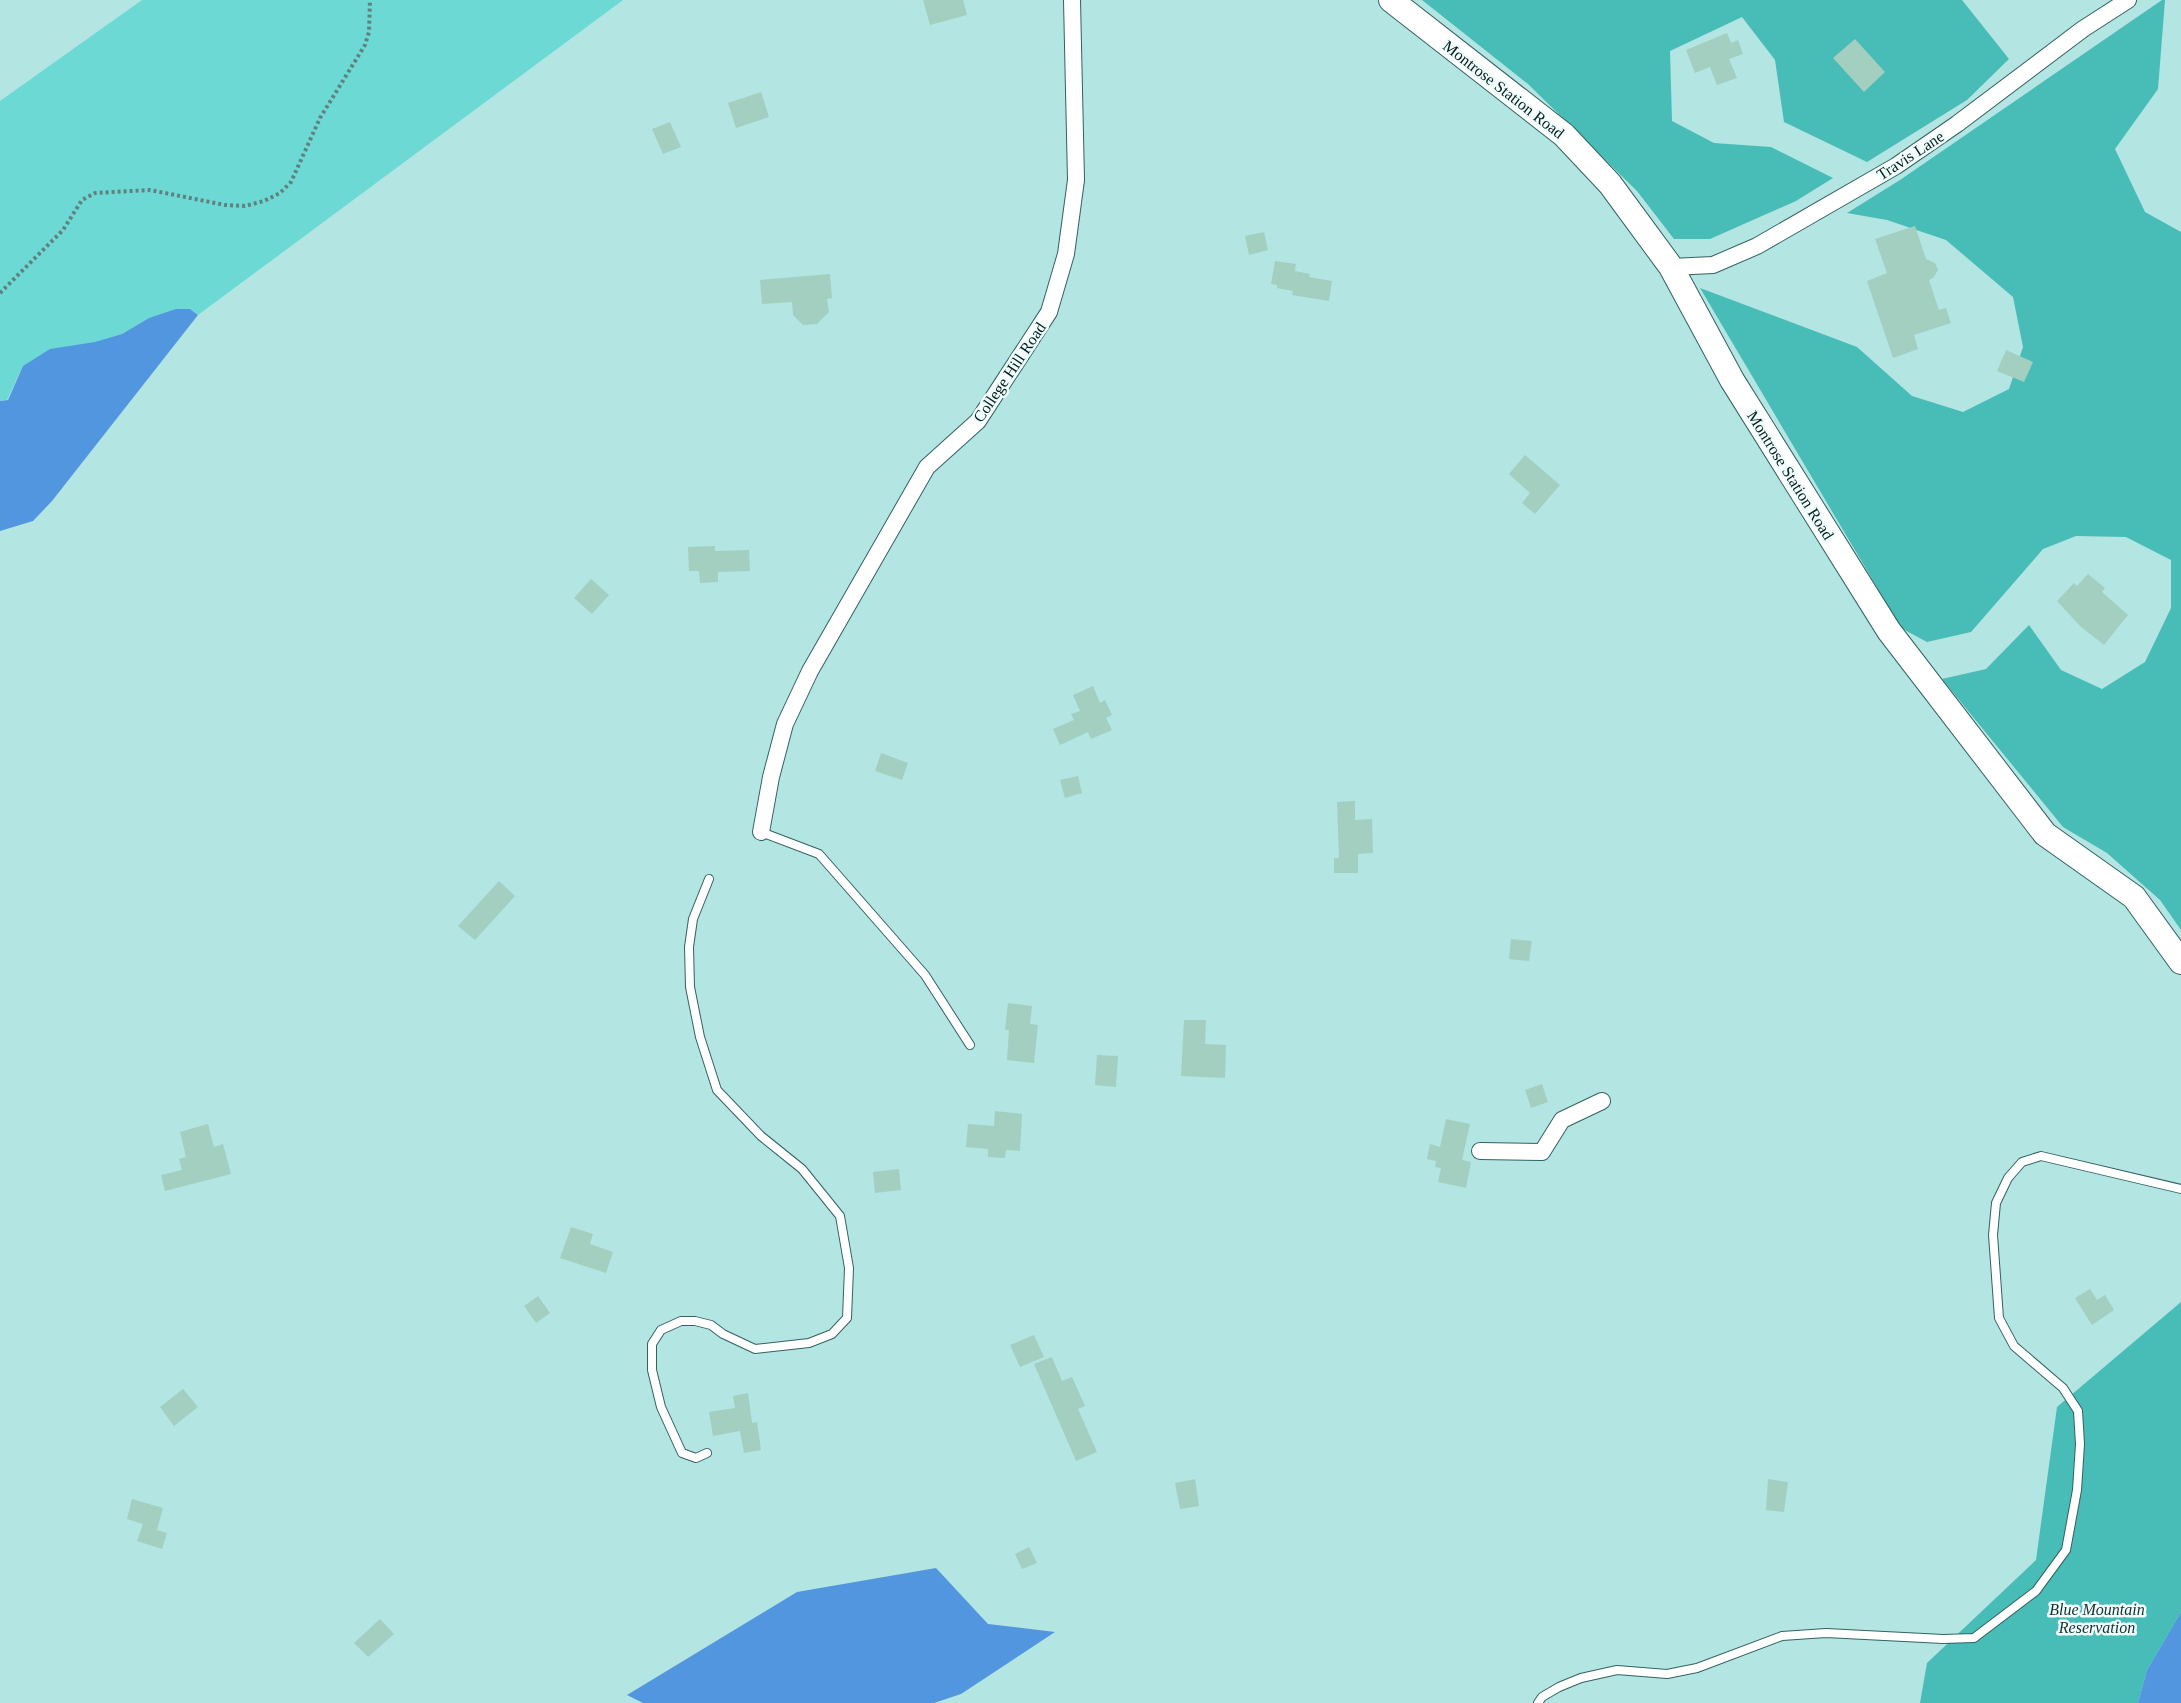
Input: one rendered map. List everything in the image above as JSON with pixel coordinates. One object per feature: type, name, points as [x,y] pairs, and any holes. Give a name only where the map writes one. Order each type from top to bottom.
[{"type":"street","name":"College Hill Road","points":[[761,832],[771,777],[785,724],[810,671],[927,467],[978,421],[1049,312],[1066,254],[1076,180],[1072,0]]},
{"type":"street","name":"Montrose Station Road","points":[[1391,0],[1564,135],[1610,184],[1671,267],[1732,380],[1889,632],[2045,834],[2134,897],[2181,962]]},
{"type":"street","name":"Travis Lane","points":[[1671,267],[1713,265],[1757,246],[1896,166],[1957,124],[2084,29],[2128,0]]},
{"type":"street","points":[[1480,1151],[1542,1152],[1562,1120],[1602,1101]]},
{"type":"lane","points":[[761,832],[819,854],[925,975],[970,1045]]},
{"type":"lane","points":[[707,1453],[696,1458],[682,1453],[661,1407],[652,1370],[652,1344],[661,1330],[681,1321],[695,1321],[711,1325],[723,1334],[755,1349],[809,1343],[832,1334],[847,1318],[849,1268],[840,1216],[802,1169],[761,1137],[717,1090],[700,1037],[690,987],[689,947],[693,919],[709,879]]},
{"type":"lane","points":[[1538,1703],[1542,1697],[1559,1687],[1581,1678],[1617,1670],[1667,1674],[1687,1670],[1782,1636],[1826,1633],[1943,1639],[1974,1638],[2036,1591],[2066,1550],[2077,1490],[2080,1444],[2078,1411],[2063,1388],[2014,1346],[1999,1318],[1993,1235],[1996,1203],[2008,1178],[2022,1162],[2041,1155],[2181,1189]]},
{"type":"path","points":[[0,293],[63,230],[82,200],[95,193],[150,190],[225,205],[245,206],[264,201],[280,193],[291,182],[320,118],[365,45],[369,32],[370,0]]},
{"type":"shaded area","points":[[142,0],[623,0],[198,315],[190,309],[149,318],[122,334],[23,366],[7,400],[0,401],[0,101]]},
{"type":"shaded area","points":[[176,309],[190,309],[198,315],[52,501],[33,521],[0,531],[0,401],[8,400],[23,366],[50,349],[95,342],[122,334],[149,318]]},
{"type":"shaded area","points":[[936,1568],[988,1624],[1055,1632],[961,1694],[934,1703],[643,1703],[627,1695],[797,1592]]},
{"type":"shaded area","points":[[2181,1612],[2181,1703],[2138,1703],[2147,1670]]},
{"type":"green space","points":[[1422,0],[1962,0],[2009,59],[1967,100],[1867,162],[1784,122],[1775,60],[1742,17],[1670,51],[1672,121],[1714,143],[1771,147],[1833,178],[1796,201],[1710,239],[1674,239],[1637,191],[1528,84]]},
{"type":"green space","points":[[2165,0],[2158,89],[2115,149],[2145,212],[2181,232],[2181,930],[2160,900],[2107,853],[2063,827],[1942,679],[1986,669],[2029,625],[2061,670],[2102,689],[2145,662],[2171,608],[2171,560],[2126,537],[2076,536],[2043,549],[1971,632],[1927,642],[1901,628],[1700,288],[1857,347],[1912,396],[1963,412],[2009,389],[2023,347],[2013,297],[1946,240],[1887,220],[1847,213],[1900,180]]},
{"type":"green space","name":"Blue Mountain Reservation","points":[[2181,1302],[2181,1612],[2147,1670],[2138,1703],[1920,1703],[1927,1663],[2036,1560],[2057,1407]]},
{"type":"building","points":[[923,0],[963,0],[967,15],[930,25]]},
{"type":"building","points":[[1727,33],[1731,43],[1738,40],[1743,54],[1729,59],[1737,78],[1717,85],[1710,67],[1695,73],[1686,50]]},
{"type":"building","points":[[1855,39],[1885,72],[1864,92],[1833,58]]},
{"type":"building","points":[[761,92],[769,117],[736,128],[728,103]]},
{"type":"building","points":[[670,122],[681,147],[663,154],[652,129]]},
{"type":"building","points":[[1915,226],[1926,259],[1935,263],[1938,270],[1929,280],[1939,310],[1946,308],[1951,323],[1914,335],[1918,349],[1893,358],[1867,281],[1887,273],[1875,239]]},
{"type":"building","points":[[1264,232],[1268,250],[1249,255],[1245,236]]},
{"type":"building","points":[[1275,261],[1296,264],[1295,271],[1310,274],[1309,277],[1332,281],[1329,301],[1292,295],[1293,291],[1277,288],[1277,285],[1271,284]]},
{"type":"building","points":[[830,274],[832,298],[827,299],[829,312],[817,324],[803,325],[793,315],[792,302],[762,304],[760,280]]},
{"type":"building","points":[[2006,350],[2033,362],[2024,382],[1997,371]]},
{"type":"building","points":[[1525,455],[1560,485],[1535,514],[1522,503],[1530,493],[1509,474]]},
{"type":"building","points":[[715,546],[715,551],[749,550],[750,571],[718,572],[718,582],[700,583],[699,571],[689,571],[688,547]]},
{"type":"building","points":[[2088,574],[2105,588],[2102,592],[2128,615],[2104,645],[2080,626],[2057,601],[2074,583],[2077,586]]},
{"type":"building","points":[[591,579],[609,595],[592,614],[574,598]]},
{"type":"building","points":[[1093,686],[1100,703],[1105,700],[1112,715],[1106,718],[1112,730],[1091,739],[1088,732],[1060,745],[1053,729],[1074,720],[1071,714],[1080,711],[1073,695]]},
{"type":"building","points":[[881,753],[908,763],[902,780],[875,771]]},
{"type":"building","points":[[1078,776],[1082,793],[1065,798],[1060,780]]},
{"type":"building","points":[[1355,801],[1355,820],[1372,819],[1373,853],[1358,854],[1358,873],[1334,873],[1334,858],[1339,858],[1337,802]]},
{"type":"building","points":[[499,881],[515,896],[475,940],[458,926]]},
{"type":"building","points":[[1511,939],[1532,941],[1529,961],[1509,959]]},
{"type":"building","points":[[1008,1003],[1032,1006],[1030,1024],[1038,1025],[1034,1063],[1007,1060],[1009,1030],[1005,1030]]},
{"type":"building","points":[[1184,1020],[1206,1020],[1205,1044],[1226,1045],[1225,1078],[1181,1076]]},
{"type":"building","points":[[1097,1055],[1118,1056],[1116,1087],[1095,1085]]},
{"type":"building","points":[[1542,1084],[1548,1102],[1531,1108],[1525,1090]]},
{"type":"building","points":[[995,1111],[1022,1114],[1020,1151],[1006,1150],[1005,1158],[988,1157],[988,1149],[966,1147],[968,1124],[994,1126]]},
{"type":"building","points":[[1446,1119],[1470,1124],[1462,1160],[1471,1162],[1466,1188],[1438,1182],[1441,1168],[1435,1167],[1436,1161],[1427,1159],[1430,1144],[1440,1147]]},
{"type":"building","points":[[208,1124],[214,1147],[223,1144],[231,1174],[165,1191],[161,1175],[182,1170],[179,1159],[186,1157],[180,1132]]},
{"type":"building","points":[[899,1169],[901,1190],[875,1193],[873,1172]]},
{"type":"building","points":[[571,1227],[593,1234],[590,1244],[613,1252],[606,1273],[560,1258]]},
{"type":"building","points":[[2090,1289],[2097,1300],[2105,1295],[2114,1310],[2092,1325],[2075,1298]]},
{"type":"building","points":[[538,1296],[550,1313],[536,1323],[524,1306]]},
{"type":"building","points":[[1034,1335],[1044,1357],[1020,1367],[1010,1345]]},
{"type":"building","points":[[1052,1357],[1062,1381],[1072,1377],[1085,1406],[1078,1409],[1097,1452],[1076,1461],[1034,1364]]},
{"type":"building","points":[[183,1389],[198,1407],[174,1426],[160,1407]]},
{"type":"building","points":[[748,1393],[752,1423],[757,1422],[761,1450],[744,1453],[740,1431],[713,1436],[709,1412],[735,1408],[733,1396]]},
{"type":"building","points":[[1195,1479],[1199,1506],[1180,1509],[1175,1483]]},
{"type":"building","points":[[1768,1479],[1788,1482],[1784,1512],[1766,1510]]},
{"type":"building","points":[[132,1499],[163,1508],[157,1530],[167,1533],[162,1549],[137,1541],[143,1524],[127,1519]]},
{"type":"building","points":[[1029,1547],[1037,1563],[1022,1569],[1015,1554]]},
{"type":"building","points":[[380,1619],[394,1634],[368,1657],[354,1643]]}]
